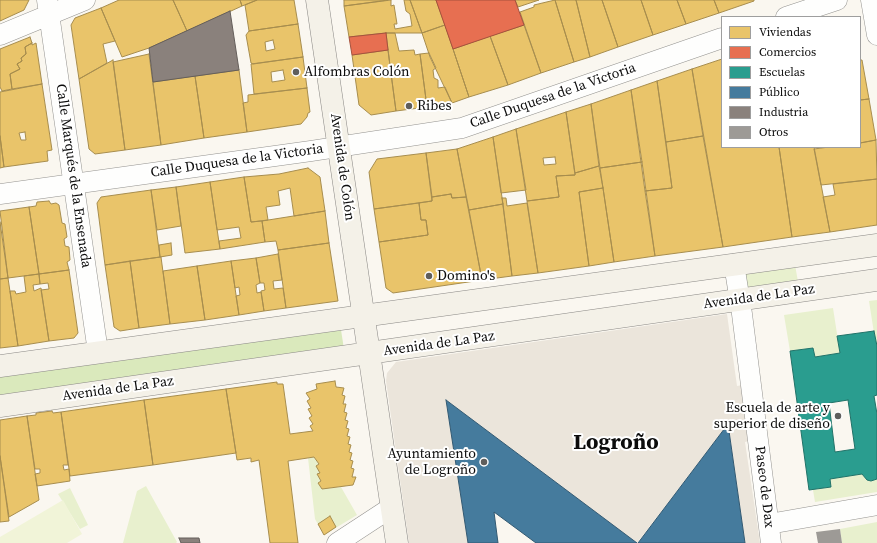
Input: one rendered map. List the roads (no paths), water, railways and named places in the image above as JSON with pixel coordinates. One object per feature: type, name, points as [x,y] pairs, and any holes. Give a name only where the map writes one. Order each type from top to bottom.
[{"type":"main road","name":"Avenida de Colón","points":[[317,0],[397,543]]},
{"type":"main road","name":"Avenida de La Paz","points":[[0,406],[734,264],[877,245]]},
{"type":"main road","name":"Avenida de La Paz","points":[[0,366],[98,352],[366,334],[740,300],[877,280]]},
{"type":"street","points":[[0,35],[48,8],[85,0]]},
{"type":"street","points":[[789,16],[837,0]]},
{"type":"street","points":[[871,0],[877,36]]},
{"type":"street","name":"Calle Marqués de la Ensenada","points":[[48,8],[98,352]]},
{"type":"street","name":"Calle Duquesa de la Victoria","points":[[0,194],[462,128],[721,38]]},
{"type":"street","name":"Paseo de Dax","points":[[734,264],[770,534]]},
{"type":"street","points":[[770,534],[877,505]]},
{"type":"street","points":[[338,543],[392,508]]},
{"type":"place","name":"Alfombras Colón","points":[[296,72]]},
{"type":"place","name":"Ribes","points":[[409,106]]},
{"type":"place","name":"Domino's","points":[[429,276]]},
{"type":"place","name":"Escuela de arte y superior de diseño","points":[[838,416]]},
{"type":"place","name":"Ayuntamiento de Logroño","points":[[484,462]]},
{"type":"district","name":"Logroño","points":[[616,443]]}]
